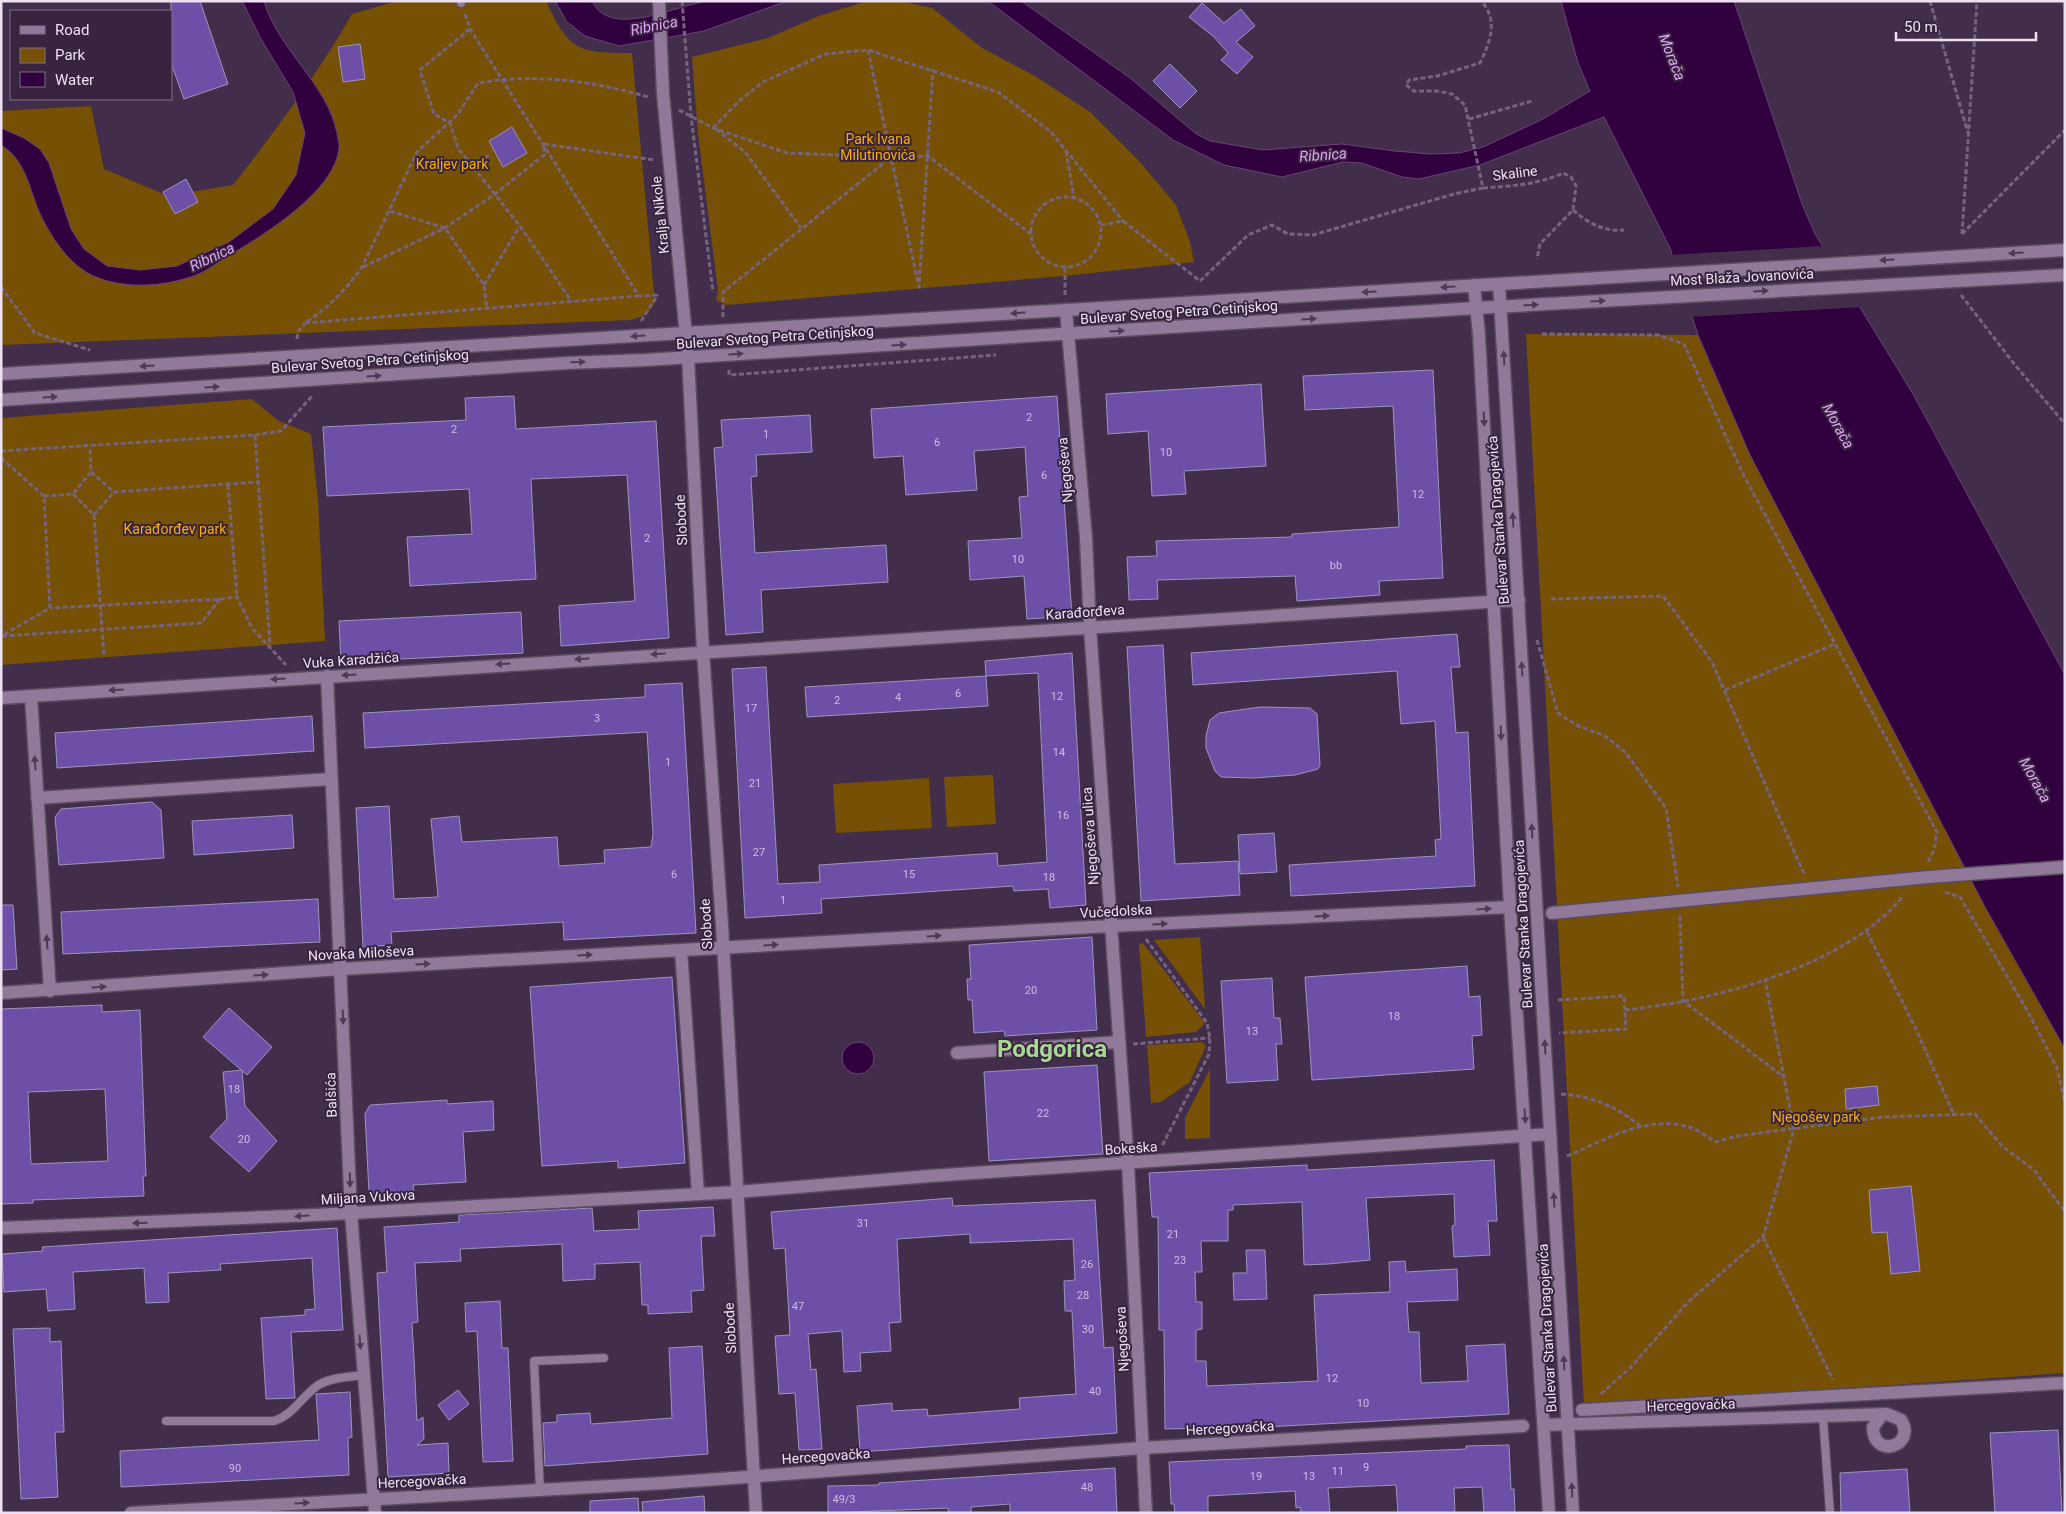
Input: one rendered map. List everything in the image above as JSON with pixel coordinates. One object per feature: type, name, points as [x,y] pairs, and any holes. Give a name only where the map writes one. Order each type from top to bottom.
[{"type":"street","name":"Kralja Nikole","points":[[659,1],[664,98],[686,333]]},
{"type":"street","name":"Most Blaža Jovanovića","points":[[1549,281],[2065,250]]},
{"type":"street","name":"Most Blaža Jovanovića","points":[[1550,304],[2065,275]]},
{"type":"street","name":"Bulevar Svetog Petra Cetinjskog","points":[[1,374],[1549,281]]},
{"type":"street","name":"Bulevar Stanka Dragojevića","points":[[1499,284],[1573,1513]]},
{"type":"street","name":"Bulevar Stanka Dragojevića","points":[[1474,285],[1479,335],[1510,908],[1549,1513]]},
{"type":"street","name":"Bulevar Svetog Petra Cetinjskog","points":[[1,400],[566,363],[1550,304]]},
{"type":"street","name":"Njegoševa","points":[[1066,310],[1086,538],[1090,626]]},
{"type":"street","name":"Slobode","points":[[686,333],[703,651],[723,948],[756,1513]]},
{"type":"street","name":"Karađorđeva","points":[[703,651],[1519,600]]},
{"type":"street","name":"Njegoševa ulica","points":[[1090,626],[1128,1164]]},
{"type":"street","name":"Vuka Karadžića","points":[[1,698],[703,651]]},
{"type":"street","name":"Balšića","points":[[326,676],[351,1214],[375,1513]]},
{"type":"street","points":[[30,696],[50,991]]},
{"type":"street","points":[[37,798],[331,779]]},
{"type":"street","points":[[1552,913],[1923,878],[2065,868]]},
{"type":"street","name":"Vučedolska","points":[[723,948],[1111,926],[1510,908]]},
{"type":"street","name":"Novaka Miloševa","points":[[1,993],[341,969],[723,948]]},
{"type":"street","points":[[681,950],[698,1193]]},
{"type":"street","points":[[958,1053],[1120,1043]]},
{"type":"street","name":"Bokeška","points":[[737,1192],[930,1176],[1550,1134]]},
{"type":"street","name":"Njegoševa","points":[[1128,1164],[1146,1513]]},
{"type":"street","name":"Miljana Vukova","points":[[1,1228],[351,1214],[737,1192]]},
{"type":"street","points":[[1582,1410],[1840,1394],[2065,1383]]},
{"type":"street","name":"Hercegovačka","points":[[1544,1426],[1892,1414],[1904,1424],[1904,1434],[1898,1443],[1888,1446],[1878,1442],[1854,1421],[1840,1417]]},
{"type":"street","points":[[1874,1437],[1874,1422],[1882,1415]]},
{"type":"street","name":"Hercegovačka","points":[[131,1513],[540,1490],[1142,1448],[1523,1426]]},
{"type":"lane","points":[[540,1490],[534,1361],[604,1358]]},
{"type":"lane","points":[[166,1421],[274,1421],[284,1418],[319,1384],[329,1380],[363,1375]]},
{"type":"lane","points":[[1823,1417],[1830,1513]]},
{"type":"path","points":[[682,1],[691,116],[713,292]]},
{"type":"path","points":[[713,128],[739,101],[764,82],[824,54],[868,50],[933,69],[998,92],[1051,132],[1123,221],[1200,281],[1248,235],[1272,226],[1288,234],[1313,235],[1454,194],[1483,188],[1465,105],[1452,94],[1437,91],[1414,91],[1406,85],[1409,80],[1437,76],[1480,63],[1493,30],[1488,8],[1481,1]]},
{"type":"path","points":[[1930,1],[1968,136]]},
{"type":"path","points":[[1977,1],[1962,234],[2065,130]]},
{"type":"path","points":[[468,22],[470,29],[639,296]]},
{"type":"path","points":[[470,29],[420,70],[434,114],[450,124],[458,148],[520,226],[573,302]]},
{"type":"path","points":[[868,50],[919,287],[933,69]]},
{"type":"path","points":[[297,339],[298,332],[305,324],[329,307],[362,267],[418,152],[450,124],[478,83],[502,79],[566,80],[604,85],[664,98],[713,128],[745,152],[801,228]]},
{"type":"path","points":[[1469,119],[1532,101]]},
{"type":"path","points":[[713,128],[787,153],[890,157],[928,156],[1031,234]]},
{"type":"path","points":[[544,144],[670,162]]},
{"type":"path","points":[[362,267],[445,228],[495,194],[544,155],[544,144]]},
{"type":"path","points":[[1066,150],[1074,198]]},
{"type":"path","points":[[472,166],[491,154]]},
{"type":"path","points":[[723,318],[723,292],[890,157]]},
{"type":"path","name":"Skaline","points":[[1483,188],[1526,185],[1548,180],[1563,173],[1571,177],[1576,186],[1573,210]]},
{"type":"path","points":[[1074,198],[1092,208],[1101,226],[1101,237],[1098,248],[1091,258],[1081,264],[1065,268],[1048,262],[1040,255],[1033,245],[1031,234],[1036,213],[1044,205],[1053,199],[1074,198]]},
{"type":"path","points":[[1537,258],[1540,244],[1573,210],[1584,220],[1598,226],[1614,231],[1624,230]]},
{"type":"path","points":[[390,211],[445,228],[484,285],[487,310]]},
{"type":"path","points":[[1101,226],[1123,221]]},
{"type":"path","points":[[484,285],[520,226]]},
{"type":"path","points":[[1064,291],[1065,268]]},
{"type":"path","points":[[1,287],[35,333],[90,350]]},
{"type":"path","points":[[1960,292],[1981,322],[2065,424]]},
{"type":"path","points":[[305,324],[659,295],[641,322]]},
{"type":"path","points":[[1542,334],[1658,335],[1684,344],[1743,474],[1937,832],[1934,850],[1923,878],[1895,908],[1867,932],[1820,958],[1765,980],[1656,1007],[1625,1010]]},
{"type":"path","points":[[730,374],[1001,355]]},
{"type":"path","points":[[1,451],[90,447],[255,435],[281,430],[312,395],[318,392]]},
{"type":"path","points":[[255,435],[270,646]]},
{"type":"path","points":[[90,447],[92,472],[114,492]]},
{"type":"path","points":[[1,458],[44,496],[73,494],[92,472]]},
{"type":"path","points":[[94,515],[114,492],[257,482]]},
{"type":"path","points":[[228,485],[237,598],[252,628],[297,678]]},
{"type":"path","points":[[73,494],[94,515],[104,657]]},
{"type":"path","points":[[44,496],[50,608]]},
{"type":"path","points":[[1551,599],[1663,596],[1712,662],[1810,888]]},
{"type":"path","points":[[2,636],[50,608],[237,598]]},
{"type":"path","points":[[2,636],[201,623],[220,599]]},
{"type":"path","points":[[1,620],[2,636]]},
{"type":"path","points":[[1537,638],[1558,713],[1576,725],[1605,736],[1625,752],[1666,808],[1679,900],[1683,1001]]},
{"type":"path","points":[[1725,690],[1835,644]]},
{"type":"path","points":[[1960,897],[2027,1010],[2057,1068],[2065,1103]]},
{"type":"path","points":[[1135,925],[1207,1023],[1210,1038],[1209,1054],[1154,1162]]},
{"type":"path","points":[[1867,932],[1916,1027],[1954,1115]]},
{"type":"path","points":[[1582,1410],[1630,1368],[1689,1301],[1763,1237],[1794,1129],[1765,980]]},
{"type":"path","points":[[1556,1000],[1624,996],[1626,1029],[1559,1033]]},
{"type":"path","points":[[1683,1001],[1784,1077]]},
{"type":"path","points":[[1120,1043],[1210,1038]]},
{"type":"path","points":[[1563,1094],[1596,1100],[1625,1113],[1642,1128]]},
{"type":"path","points":[[1567,1156],[1617,1132],[1666,1124],[1692,1128],[1716,1142],[1737,1136],[1883,1117],[1975,1114],[2002,1146],[2034,1170],[2065,1212]]},
{"type":"path","points":[[1763,1237],[1840,1394]]},
{"type":"green space","name":"Kraljev park","points":[[397,1],[546,1],[562,30],[577,46],[599,52],[632,53],[655,303],[646,315],[631,320],[1,345],[1,111],[91,106],[104,169],[168,196],[233,185],[296,102],[352,14]]},
{"type":"green space","name":"Park Ivana Milutinovića","points":[[868,1],[900,1],[932,8],[982,48],[1035,76],[1090,112],[1140,162],[1176,205],[1190,242],[1194,262],[1064,276],[726,305],[716,300],[718,291],[698,134],[692,57],[768,38],[819,16]]},
{"type":"green space","name":"Njegošev park","points":[[1526,334],[1698,335],[1715,375],[1985,907],[2065,1049],[2065,1373],[1584,1406]]},
{"type":"green space","name":"Karađorđev park","points":[[252,399],[279,421],[311,434],[318,500],[325,641],[1,665],[1,418]]},
{"type":"green space","points":[[993,775],[996,824],[947,827],[944,777]]},
{"type":"green space","points":[[929,778],[932,828],[836,833],[833,784]]},
{"type":"green space","points":[[1200,937],[1205,1009],[1154,940]]},
{"type":"green space","points":[[1143,943],[1205,1023],[1196,1032],[1146,1037],[1139,944]]},
{"type":"green space","points":[[1202,1042],[1206,1046],[1190,1082],[1161,1102],[1151,1103],[1147,1045]]},
{"type":"green space","points":[[1210,1069],[1210,1138],[1185,1139],[1185,1118]]},
{"type":"water","name":"Ribnica","points":[[242,1],[264,1],[280,35],[313,82],[332,115],[339,148],[334,164],[325,181],[295,211],[277,225],[200,273],[169,283],[140,285],[111,282],[86,272],[72,261],[49,232],[22,168],[17,159],[1,145],[1,128],[24,138],[40,149],[49,163],[71,229],[84,249],[107,266],[140,270],[177,266],[229,242],[273,209],[296,175],[305,133],[293,92],[261,39]]},
{"type":"water","name":"Ribnica","points":[[555,1],[592,1],[601,13],[614,18],[630,19],[646,17],[710,1],[787,1],[704,31],[619,46],[585,36],[567,22]]},
{"type":"water","points":[[988,1],[1021,1],[1130,78],[1195,133],[1210,141],[1263,150],[1342,144],[1430,154],[1459,153],[1483,147],[1543,119],[1590,91],[1578,63],[1561,1],[1734,1],[1802,204],[1815,234],[1913,394],[2065,675],[2065,1049],[1985,907],[1750,455],[1698,335],[1670,248],[1604,117],[1480,165],[1419,179],[1402,177],[1362,163],[1343,162],[1282,177],[1224,165],[1173,140]]},
{"type":"water","points":[[858,1042],[864,1043],[869,1047],[873,1052],[873,1064],[869,1069],[864,1073],[858,1074],[852,1073],[847,1069],[843,1064],[842,1058],[843,1052],[847,1047],[852,1043]]},
{"type":"pier","points":[[1825,246],[1862,307],[1690,317],[1669,255]]},
{"type":"building","points":[[171,1],[200,1],[228,84],[184,99],[172,66]]},
{"type":"building","points":[[1202,3],[1224,23],[1241,9],[1255,26],[1236,42],[1253,57],[1237,74],[1221,60],[1228,53],[1214,37],[1189,17]]},
{"type":"building","points":[[360,44],[365,79],[343,82],[338,47]]},
{"type":"building","points":[[1170,64],[1197,91],[1180,108],[1153,81]]},
{"type":"building","points":[[512,127],[527,153],[503,167],[489,141]]},
{"type":"building","points":[[186,179],[198,202],[175,214],[163,192]]},
{"type":"building","points":[[1433,370],[1443,578],[1379,581],[1380,595],[1297,601],[1295,576],[1157,580],[1158,599],[1129,600],[1127,557],[1157,556],[1156,541],[1292,537],[1292,534],[1399,527],[1393,406],[1305,410],[1303,376]]},
{"type":"building","points":[[1261,384],[1266,466],[1184,471],[1186,494],[1152,496],[1148,431],[1108,434],[1106,394]]},
{"type":"building","points":[[514,396],[516,429],[656,421],[669,638],[561,646],[559,606],[635,601],[627,475],[531,479],[536,579],[410,586],[407,537],[472,534],[469,489],[327,496],[323,427],[466,420],[465,398]]},
{"type":"building","points":[[1057,396],[1072,616],[1027,619],[1024,576],[970,580],[968,541],[1022,538],[1019,497],[1028,496],[1025,447],[974,451],[977,490],[906,495],[903,456],[874,458],[871,409]]},
{"type":"building","points":[[810,415],[812,452],[756,455],[757,476],[751,477],[755,553],[886,545],[888,582],[761,590],[763,632],[726,635],[714,448],[723,447],[721,420]]},
{"type":"building","points":[[521,612],[523,653],[341,662],[339,621]]},
{"type":"building","points":[[1457,634],[1460,667],[1451,667],[1456,733],[1468,732],[1475,886],[1291,896],[1289,865],[1436,856],[1435,840],[1441,839],[1435,721],[1401,724],[1397,671],[1193,685],[1191,653]]},
{"type":"building","points":[[1163,645],[1175,864],[1238,861],[1240,895],[1141,901],[1127,647]]},
{"type":"building","points":[[1072,653],[1086,905],[1050,908],[1048,889],[1014,891],[1013,886],[821,899],[822,913],[745,918],[732,669],[766,667],[778,884],[820,882],[819,865],[997,853],[998,866],[1047,862],[1038,673],[986,676],[985,661]]},
{"type":"building","points":[[986,676],[988,706],[807,717],[805,687]]},
{"type":"building","points":[[682,683],[696,933],[564,940],[563,922],[391,932],[392,945],[363,947],[356,808],[389,806],[394,899],[438,897],[431,819],[459,816],[462,842],[557,837],[559,866],[605,863],[604,850],[651,847],[653,834],[647,732],[365,748],[363,713],[645,697],[645,685]]},
{"type":"building","points":[[1260,707],[1310,708],[1317,714],[1320,765],[1318,769],[1295,775],[1254,778],[1221,777],[1215,771],[1206,748],[1206,736],[1210,720],[1219,713]]},
{"type":"building","points":[[312,716],[314,751],[57,768],[55,733]]},
{"type":"building","points":[[152,802],[161,810],[164,858],[59,865],[55,817],[61,809]]},
{"type":"building","points":[[292,815],[294,848],[194,855],[192,821]]},
{"type":"building","points":[[1274,833],[1277,872],[1240,874],[1238,835]]},
{"type":"building","points":[[318,899],[320,942],[63,954],[61,912]]},
{"type":"building","points":[[1,905],[13,905],[17,969],[1,970]]},
{"type":"building","points":[[1092,937],[1097,1030],[1005,1036],[1004,1031],[974,1033],[972,1000],[968,1000],[967,979],[971,979],[969,945]]},
{"type":"building","points":[[1467,966],[1469,997],[1480,996],[1482,1035],[1472,1036],[1474,1069],[1312,1080],[1305,977]]},
{"type":"building","points":[[672,977],[685,1163],[618,1168],[618,1161],[542,1166],[530,987]]},
{"type":"building","points":[[1272,978],[1274,1018],[1280,1018],[1282,1044],[1276,1044],[1278,1080],[1227,1083],[1221,981]]},
{"type":"building","points":[[102,1005],[102,1012],[140,1010],[146,1176],[143,1176],[144,1196],[33,1200],[33,1203],[1,1204],[1,1009]],"holes":[[[105,1089],[108,1161],[31,1164],[28,1092]]]},
{"type":"building","points":[[229,1008],[272,1047],[247,1075],[203,1037]]},
{"type":"building","points":[[1097,1065],[1103,1154],[989,1161],[984,1072]]},
{"type":"building","points":[[242,1070],[245,1106],[277,1141],[249,1172],[210,1137],[227,1119],[223,1072]]},
{"type":"building","points":[[1877,1086],[1879,1105],[1846,1109],[1845,1089]]},
{"type":"building","points":[[447,1100],[447,1104],[493,1101],[494,1130],[463,1132],[466,1182],[413,1185],[414,1191],[369,1193],[365,1114],[370,1105]]},
{"type":"building","points":[[1494,1160],[1497,1221],[1488,1221],[1490,1255],[1454,1257],[1452,1226],[1455,1225],[1454,1194],[1366,1198],[1370,1260],[1328,1264],[1304,1265],[1302,1202],[1233,1205],[1233,1210],[1228,1210],[1228,1241],[1201,1241],[1202,1272],[1195,1272],[1196,1302],[1202,1302],[1202,1329],[1196,1330],[1196,1361],[1206,1361],[1207,1386],[1318,1381],[1314,1295],[1390,1292],[1389,1262],[1405,1261],[1406,1272],[1457,1269],[1458,1300],[1407,1302],[1409,1332],[1419,1332],[1421,1383],[1468,1381],[1466,1346],[1505,1344],[1509,1414],[1209,1430],[1209,1428],[1165,1429],[1164,1330],[1159,1330],[1158,1217],[1152,1217],[1149,1173],[1307,1165],[1307,1170]]},
{"type":"building","points":[[1911,1186],[1920,1271],[1891,1274],[1887,1232],[1872,1233],[1869,1190]]},
{"type":"building","points":[[952,1198],[953,1206],[1095,1200],[1104,1348],[1113,1347],[1117,1433],[860,1452],[857,1406],[892,1403],[892,1411],[927,1409],[928,1416],[1020,1409],[1019,1398],[1076,1394],[1072,1311],[1065,1311],[1064,1281],[1075,1280],[1073,1239],[970,1243],[970,1234],[897,1239],[901,1322],[889,1323],[891,1351],[860,1353],[861,1371],[844,1372],[842,1331],[808,1334],[811,1370],[816,1369],[822,1449],[799,1450],[795,1393],[779,1394],[775,1336],[790,1335],[785,1248],[774,1249],[771,1212]]},
{"type":"building","points":[[713,1207],[715,1236],[701,1236],[704,1290],[691,1291],[692,1312],[648,1314],[648,1305],[642,1305],[640,1262],[595,1264],[595,1279],[563,1281],[562,1244],[460,1249],[461,1261],[415,1263],[418,1322],[412,1323],[417,1421],[423,1417],[424,1439],[417,1445],[448,1443],[449,1473],[388,1477],[377,1273],[387,1272],[384,1227],[459,1222],[459,1215],[592,1208],[594,1231],[639,1229],[638,1211]]},
{"type":"building","points":[[337,1228],[343,1330],[291,1332],[295,1398],[266,1399],[261,1318],[305,1315],[305,1310],[315,1309],[312,1258],[220,1264],[221,1270],[168,1273],[169,1302],[146,1303],[144,1268],[73,1272],[75,1309],[48,1311],[46,1289],[4,1292],[2,1254],[43,1251],[42,1247]]},
{"type":"building","points":[[1246,1250],[1265,1250],[1267,1299],[1234,1300],[1233,1273],[1247,1273]]},
{"type":"building","points":[[500,1301],[502,1348],[508,1348],[513,1461],[483,1462],[477,1331],[466,1332],[465,1303]]},
{"type":"building","points":[[50,1328],[50,1342],[61,1341],[64,1432],[55,1432],[58,1497],[21,1499],[13,1329]]},
{"type":"building","points":[[702,1346],[708,1454],[545,1466],[543,1423],[557,1422],[557,1415],[590,1413],[591,1424],[672,1418],[669,1348]]},
{"type":"building","points":[[458,1390],[469,1404],[449,1420],[438,1405]]},
{"type":"building","points":[[350,1392],[352,1437],[348,1438],[349,1475],[121,1487],[120,1451],[319,1440],[316,1394]]},
{"type":"building","points":[[2058,1430],[2062,1513],[1995,1513],[1990,1433]]},
{"type":"building","points":[[1509,1445],[1511,1489],[1514,1489],[1515,1513],[1484,1513],[1482,1487],[1454,1488],[1455,1513],[1398,1513],[1396,1485],[1328,1488],[1330,1513],[1301,1513],[1300,1507],[1296,1508],[1295,1491],[1208,1496],[1208,1513],[1175,1513],[1174,1504],[1171,1504],[1169,1462],[1466,1449],[1466,1446]]},
{"type":"building","points":[[1115,1468],[1117,1513],[1010,1513],[1010,1504],[971,1507],[971,1513],[949,1513],[948,1508],[828,1513],[828,1486],[879,1485],[879,1483]]},
{"type":"building","points":[[1907,1469],[1910,1513],[1841,1513],[1840,1473]]},
{"type":"building","points":[[704,1496],[705,1513],[643,1513],[642,1502]]},
{"type":"building","points":[[638,1498],[639,1513],[590,1513],[590,1501]]},
{"type":"district","name":"Podgorica","points":[[1052,1049]]},
{"type":"water label","name":"Morača","points":[[1672,57]]},
{"type":"water label","name":"Morača","points":[[1838,426]]},
{"type":"water label","name":"Morača","points":[[2035,780]]}]
